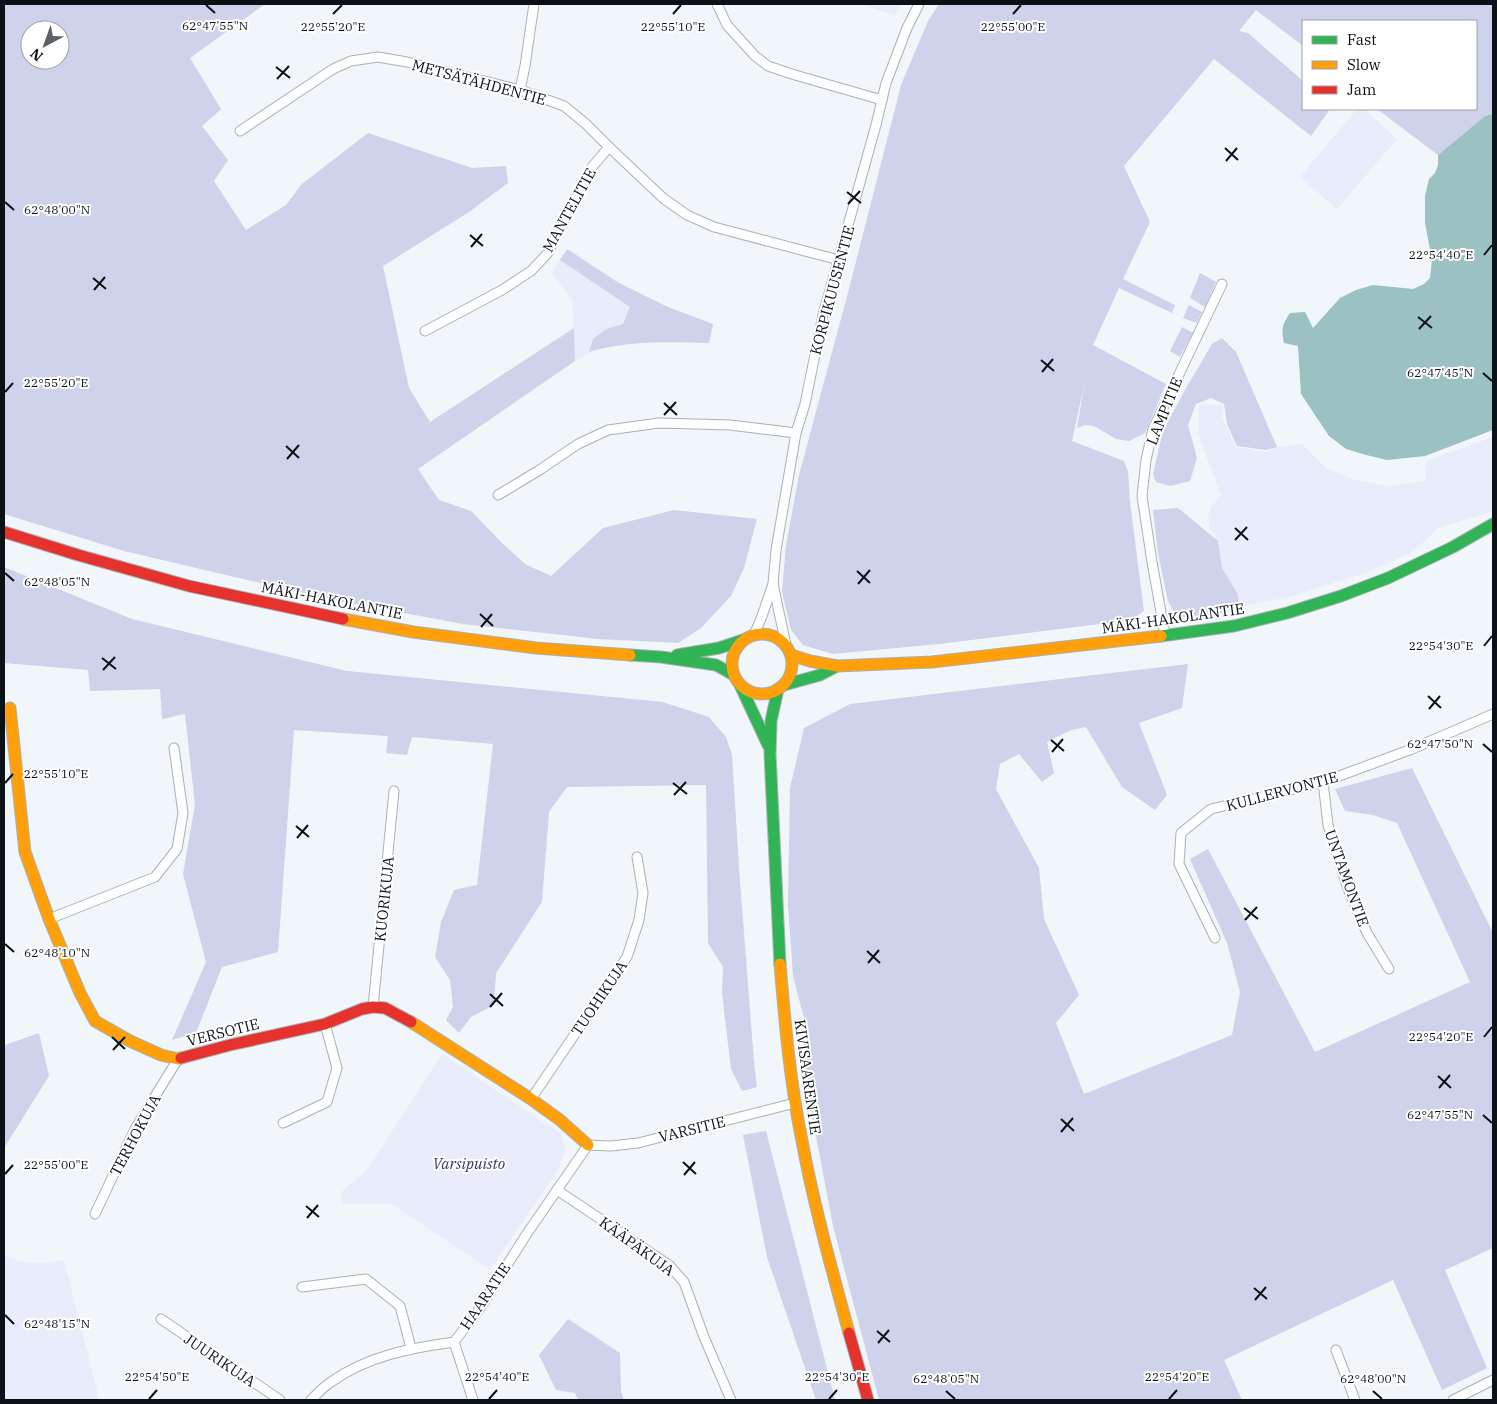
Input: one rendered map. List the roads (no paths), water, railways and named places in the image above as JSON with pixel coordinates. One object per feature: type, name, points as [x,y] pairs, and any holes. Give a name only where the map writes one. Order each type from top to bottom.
[{"type":"street","points":[[520,90],[534,4]]},
{"type":"street","points":[[717,4],[726,25],[755,56],[768,66],[882,100]]},
{"type":"street","name":"KORPIKUUSENTIE","points":[[749,637],[762,616],[773,584],[776,550],[796,433],[823,315],[886,83],[907,28],[919,4]]},
{"type":"street","name":"METSÄTÄHDENTIE","points":[[240,131],[333,69],[351,61],[378,57],[407,62],[520,90],[564,106],[586,124],[608,148],[663,198],[687,215],[714,227],[839,260]]},
{"type":"street","name":"MANTELITIE","points":[[425,332],[502,290],[531,271],[547,254],[592,167],[608,148]]},
{"type":"street","name":"LAMPITIE","points":[[1165,635],[1142,496],[1146,460],[1153,429],[1222,284]]},
{"type":"street","points":[[498,495],[578,444],[608,430],[659,423],[677,423],[730,424],[796,433]]},
{"type":"street","name":"MÄKI-HAKOLANTIE","points":[[788,650],[810,661],[838,666],[932,662],[1234,626],[1287,613],[1341,596],[1396,574],[1453,547],[1493,524]]},
{"type":"street","name":"MÄKI-HAKOLANTIE","points":[[4,532],[78,556],[189,586],[302,611],[413,632],[527,646],[662,657],[716,665],[736,679]]},
{"type":"street","name":"KORPIKUUSENTIE","points":[[773,584],[788,650]]},
{"type":"street","points":[[762,634],[772,635],[779,639],[788,650],[792,663],[791,671],[781,687],[770,693],[762,694],[745,688],[736,679],[732,665],[733,655],[737,646],[749,637],[762,634]]},
{"type":"street","name":"MÄKI-HAKOLANTIE","points":[[662,657],[712,651],[749,637]]},
{"type":"street","name":"MÄKI-HAKOLANTIE","points":[[781,687],[820,675],[838,666]]},
{"type":"street","name":"KIVISAARENTIE","points":[[736,679],[756,717],[770,750]]},
{"type":"street","name":"KIVISAARENTIE","points":[[781,687],[771,714],[770,750],[774,800],[776,923],[779,966],[796,1103],[806,1162],[820,1223],[868,1400]]},
{"type":"street","name":"VERSOTIE","points":[[10,708],[25,852],[49,919],[80,992],[95,1021],[130,1041],[161,1055],[178,1059],[230,1045],[325,1024],[362,1009],[373,1007]]},
{"type":"street","name":"KULLERVONTIE","points":[[1215,938],[1179,864],[1181,833],[1212,809],[1322,782],[1492,717]]},
{"type":"street","points":[[49,919],[154,877],[177,849],[183,812],[174,748]]},
{"type":"street","name":"UNTAMONTIE","points":[[1322,782],[1328,825],[1347,886],[1367,933],[1389,969]]},
{"type":"street","name":"KUORIKUJA","points":[[373,1007],[394,791]]},
{"type":"street","name":"TUOHIKUJA","points":[[531,1099],[627,957],[639,920],[643,893],[637,857]]},
{"type":"street","points":[[373,1007],[385,1008],[417,1025],[531,1099],[560,1120],[588,1145]]},
{"type":"street","points":[[283,1123],[327,1102],[337,1068],[325,1024]]},
{"type":"street","name":"TERHOKUJA","points":[[95,1214],[135,1129],[178,1059]]},
{"type":"street","name":"VARSITIE","points":[[588,1145],[611,1146],[638,1143],[796,1103]]},
{"type":"street","name":"HAARATIE","points":[[311,1400],[330,1382],[362,1364],[411,1348],[454,1342],[478,1311],[526,1235],[588,1145]]},
{"type":"street","name":"KÄÄPÄKUJA","points":[[557,1190],[669,1265],[684,1282],[731,1400]]},
{"type":"street","points":[[302,1287],[366,1279],[400,1306],[411,1348]]},
{"type":"street","name":"JUURIKUJA","points":[[160,1319],[280,1400]]},
{"type":"street","points":[[454,1342],[473,1400]]},
{"type":"street","points":[[1336,1350],[1355,1400]]},
{"type":"street","points":[[1453,1400],[1493,1380]]},
{"type":"park label","name":"Varsipuisto","points":[[469,1163]]}]
